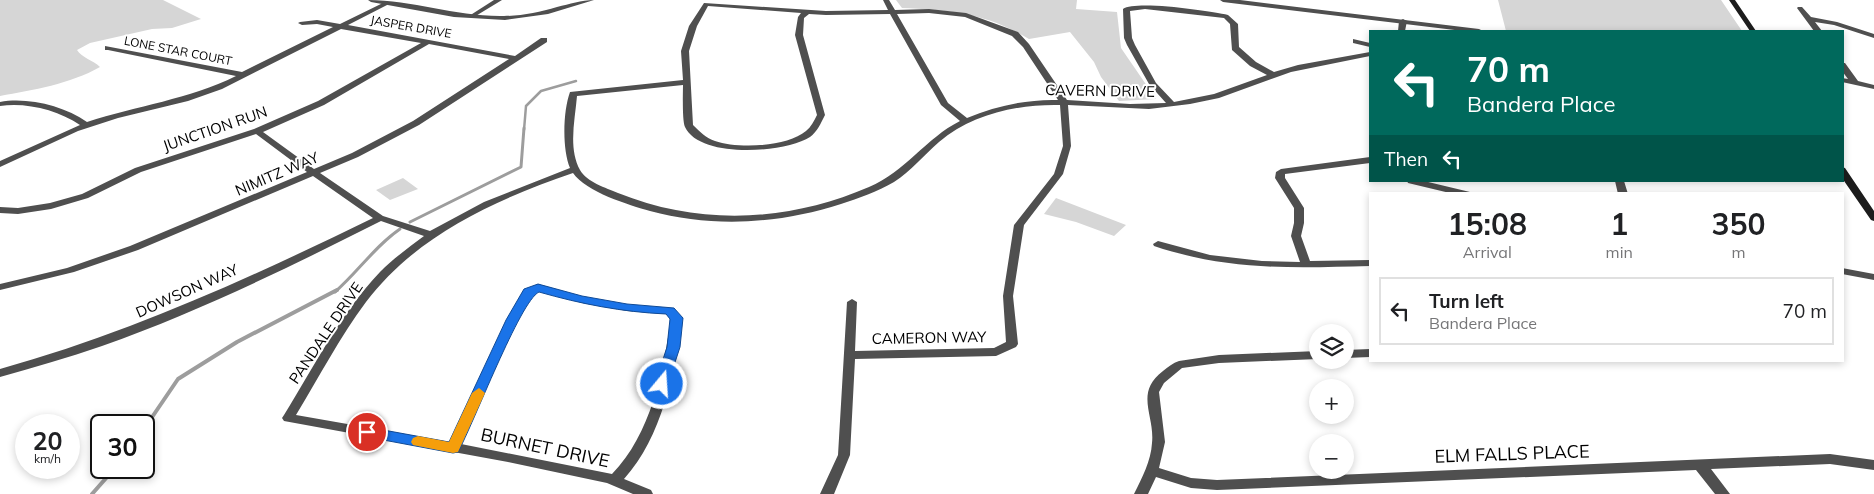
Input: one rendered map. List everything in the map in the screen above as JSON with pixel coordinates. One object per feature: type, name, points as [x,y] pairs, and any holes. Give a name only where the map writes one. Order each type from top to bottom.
[{"type":"main road","points":[[1732,0],[1752,30]]},
{"type":"main road","points":[[1844,173],[1874,218]]},
{"type":"street","points":[[371,0],[472,16],[505,18],[524,16],[591,0]]},
{"type":"street","points":[[472,16],[499,0]]},
{"type":"street","points":[[886,0],[939,96],[945,105],[966,121]]},
{"type":"street","points":[[1224,0],[1264,2],[1472,30]]},
{"type":"street","points":[[0,164],[35,146],[86,126],[115,116],[185,99],[244,76],[387,3]]},
{"type":"street","points":[[808,11],[801,17],[799,35],[821,115],[815,127],[807,135],[776,144],[750,147],[730,148],[711,143],[697,136],[690,126],[685,51],[693,26],[706,4],[808,11],[929,11],[966,15],[1005,28],[1015,34],[1026,46],[1064,102]]},
{"type":"street","points":[[1172,104],[1153,84],[1131,45],[1128,38],[1126,9],[1145,7],[1226,16],[1234,24],[1235,48],[1253,64],[1274,75]]},
{"type":"street","points":[[1800,8],[1817,30]]},
{"type":"street","points":[[1809,19],[1835,23],[1874,36]]},
{"type":"street","points":[[1401,30],[1403,20]]},
{"type":"street","name":"JASPER DRIVE","points":[[302,23],[317,22],[516,58]]},
{"type":"street","name":"NIMITZ WAY","points":[[0,287],[70,270],[134,248],[314,173],[390,138],[544,40]]},
{"type":"street","points":[[1356,41],[1369,46]]},
{"type":"street","name":"JUNCTION RUN","points":[[0,210],[18,211],[51,206],[86,196],[138,170],[257,131],[321,103],[428,42]]},
{"type":"street","name":"LONE STAR COURT","points":[[108,48],[244,76]]},
{"type":"street","name":"CAVERN DRIVE","points":[[686,82],[573,94],[568,150],[578,173],[595,186],[634,204],[660,212],[714,218],[761,217],[817,208],[850,198],[902,172],[930,144],[966,121],[1015,106],[1064,102],[1115,107],[1172,104],[1224,94],[1291,70],[1368,56]]},
{"type":"street","points":[[1844,68],[1856,83]]},
{"type":"street","points":[[1844,81],[1874,87]]},
{"type":"street","name":"CAMERON WAY","points":[[850,355],[996,352],[1012,344],[1008,296],[1019,225],[1058,174],[1067,146],[1064,102]]},
{"type":"street","points":[[0,104],[18,103],[66,114],[86,126]]},
{"type":"street","points":[[257,131],[380,218],[432,235]]},
{"type":"street","points":[[1306,265],[1296,236],[1299,208],[1280,178],[1281,172],[1369,161]]},
{"type":"street","name":"PANDALE DRIVE","points":[[288,418],[363,299],[411,249],[484,203],[521,187],[576,169]]},
{"type":"street","points":[[1416,182],[1459,192]]},
{"type":"street","name":"DOWSON WAY","points":[[0,373],[92,346],[142,328],[380,218]]},
{"type":"street","points":[[1158,244],[1181,254],[1215,261],[1253,265],[1369,263]]},
{"type":"street","points":[[1844,271],[1874,277]]},
{"type":"street","points":[[453,448],[512,320],[528,292],[538,287],[582,300],[669,311],[677,318],[674,347],[648,430],[632,460],[614,481]]},
{"type":"street","points":[[827,494],[844,455],[852,302]]},
{"type":"street","points":[[1354,354],[1369,353]]},
{"type":"street","points":[[1141,494],[1152,471],[1159,442],[1153,392],[1159,380],[1179,365],[1219,359],[1309,355]]},
{"type":"street","name":"BURNET DRIVE","points":[[288,418],[508,457],[614,481],[646,494]]},
{"type":"street","name":"ELM FALLS PLACE","points":[[1152,471],[1191,483],[1217,485],[1830,459],[1874,465]]},
{"type":"street","points":[[1700,465],[1723,494]]},
{"type":"shaded area","points":[[0,0],[163,0],[201,19],[172,28],[152,29],[90,43],[77,50],[100,67],[64,82],[0,96]]},
{"type":"shaded area","points":[[896,0],[1077,0],[1076,9],[1117,12],[1121,48],[1156,99],[1119,101],[1101,77],[1094,62],[1070,32],[1029,39],[998,23],[983,18],[936,10],[902,8]]},
{"type":"shaded area","points":[[1498,0],[1721,0],[1741,30],[1506,30]]},
{"type":"shaded area","points":[[403,178],[418,189],[390,200],[376,190]]},
{"type":"shaded area","points":[[1056,198],[1126,225],[1114,236],[1076,222],[1044,214]]},
{"type":"waterway","points":[[524,130],[526,106],[541,91],[576,81]]},
{"type":"waterway","points":[[410,222],[521,167],[524,128]]},
{"type":"waterway","points":[[337,290],[383,243],[400,229]]},
{"type":"waterway","points":[[154,414],[178,379],[237,342],[337,290]]},
{"type":"waterway","points":[[92,494],[105,479]]},
{"type":"slow traffic","points":[[418,442],[453,448],[479,393]]},
{"type":"route","points":[[367,432],[453,448],[512,320],[528,292],[538,287],[582,300],[627,308],[659,308],[669,311],[677,318],[674,347],[662,384]]}]
